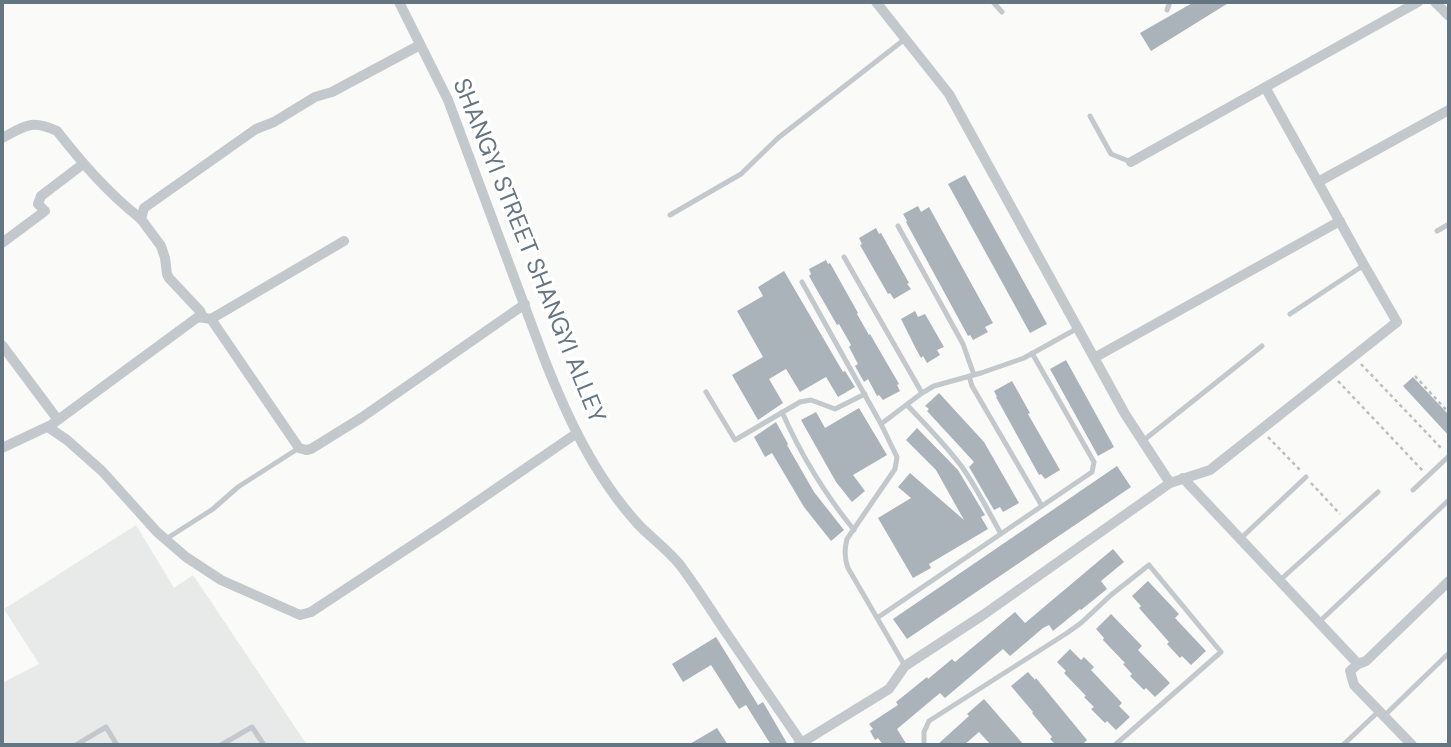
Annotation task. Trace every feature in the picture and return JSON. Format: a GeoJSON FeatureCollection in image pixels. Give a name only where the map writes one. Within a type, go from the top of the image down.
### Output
{"type":"FeatureCollection","features":[{"type":"Feature","properties":{"kind":"street","name":"SHANGYI STREET SHANGYI ALLEY"},"geometry":{"type":"LineString","coordinates":[[399,2],[448,100],[556,388],[577,433],[608,485],[639,526],[679,565],[801,745]]}},
{"type":"Feature","properties":{"kind":"street"},"geometry":{"type":"LineString","coordinates":[[876,2],[949,94],[1125,414],[1170,482]]}},
{"type":"Feature","properties":{"kind":"street"},"geometry":{"type":"LineString","coordinates":[[1131,162],[1418,2]]}},
{"type":"Feature","properties":{"kind":"street"},"geometry":{"type":"LineString","coordinates":[[1434,2],[1449,16]]}},
{"type":"Feature","properties":{"kind":"street"},"geometry":{"type":"LineString","coordinates":[[141,219],[144,208],[256,129],[274,122],[315,97],[332,92],[420,44]]}},
{"type":"Feature","properties":{"kind":"street"},"geometry":{"type":"LineString","coordinates":[[801,745],[889,688],[905,666],[984,615],[1170,482],[1210,470],[1398,322],[1265,87]]}},
{"type":"Feature","properties":{"kind":"street"},"geometry":{"type":"LineString","coordinates":[[1318,182],[1449,110]]}},
{"type":"Feature","properties":{"kind":"street"},"geometry":{"type":"LineString","coordinates":[[2,138],[30,124],[57,131],[116,199],[141,219],[161,246],[169,278],[207,318],[299,448],[311,449],[361,418],[525,304]]}},
{"type":"Feature","properties":{"kind":"street"},"geometry":{"type":"LineString","coordinates":[[2,243],[44,211],[38,204],[41,196],[83,164]]}},
{"type":"Feature","properties":{"kind":"street"},"geometry":{"type":"LineString","coordinates":[[1094,358],[1339,221]]}},
{"type":"Feature","properties":{"kind":"street"},"geometry":{"type":"LineString","coordinates":[[2,448],[48,427],[198,317],[207,318],[344,241]]}},
{"type":"Feature","properties":{"kind":"street"},"geometry":{"type":"LineString","coordinates":[[2,345],[58,420]]}},
{"type":"Feature","properties":{"kind":"street"},"geometry":{"type":"LineString","coordinates":[[48,427],[102,471],[165,539],[186,557],[221,580],[292,613],[304,615],[446,523],[577,433]]}},
{"type":"Feature","properties":{"kind":"street"},"geometry":{"type":"LineString","coordinates":[[1183,478],[1357,664]]}},
{"type":"Feature","properties":{"kind":"street"},"geometry":{"type":"LineString","coordinates":[[1412,745],[1354,685],[1350,671],[1366,660],[1449,581]]}},
{"type":"Feature","properties":{"kind":"lane"},"geometry":{"type":"LineString","coordinates":[[993,2],[1002,12]]}},
{"type":"Feature","properties":{"kind":"lane"},"geometry":{"type":"LineString","coordinates":[[1167,9],[1170,2]]}},
{"type":"Feature","properties":{"kind":"lane"},"geometry":{"type":"LineString","coordinates":[[670,215],[741,174],[778,138],[905,39]]}},
{"type":"Feature","properties":{"kind":"lane"},"geometry":{"type":"LineString","coordinates":[[1090,116],[1111,154],[1131,162]]}},
{"type":"Feature","properties":{"kind":"lane"},"geometry":{"type":"LineString","coordinates":[[1437,230],[1449,224]]}},
{"type":"Feature","properties":{"kind":"lane"},"geometry":{"type":"LineString","coordinates":[[898,226],[963,344],[972,375],[972,386],[1042,506]]}},
{"type":"Feature","properties":{"kind":"lane"},"geometry":{"type":"LineString","coordinates":[[844,257],[922,393]]}},
{"type":"Feature","properties":{"kind":"lane"},"geometry":{"type":"LineString","coordinates":[[1290,314],[1364,265]]}},
{"type":"Feature","properties":{"kind":"lane"},"geometry":{"type":"LineString","coordinates":[[802,282],[897,457],[895,470],[845,545],[845,558],[848,568],[905,666]]}},
{"type":"Feature","properties":{"kind":"lane"},"geometry":{"type":"LineString","coordinates":[[881,424],[934,386],[1024,358],[1078,328]]}},
{"type":"Feature","properties":{"kind":"lane"},"geometry":{"type":"LineString","coordinates":[[1143,441],[1262,346]]}},
{"type":"Feature","properties":{"kind":"lane"},"geometry":{"type":"LineString","coordinates":[[877,618],[1092,472],[1094,462],[1032,353]]}},
{"type":"Feature","properties":{"kind":"lane"},"geometry":{"type":"LineString","coordinates":[[706,392],[735,440],[800,402],[811,400],[835,409],[865,394]]}},
{"type":"Feature","properties":{"kind":"lane"},"geometry":{"type":"LineString","coordinates":[[907,405],[961,466],[1001,534]]}},
{"type":"Feature","properties":{"kind":"lane"},"geometry":{"type":"LineString","coordinates":[[782,412],[813,473],[854,530]]}},
{"type":"Feature","properties":{"kind":"lane"},"geometry":{"type":"LineString","coordinates":[[165,539],[213,509],[238,487],[299,448]]}},
{"type":"Feature","properties":{"kind":"lane"},"geometry":{"type":"LineString","coordinates":[[1413,490],[1449,456]]}},
{"type":"Feature","properties":{"kind":"lane"},"geometry":{"type":"LineString","coordinates":[[1240,539],[1306,477]]}},
{"type":"Feature","properties":{"kind":"lane"},"geometry":{"type":"LineString","coordinates":[[1279,581],[1378,492]]}},
{"type":"Feature","properties":{"kind":"lane"},"geometry":{"type":"LineString","coordinates":[[1318,622],[1449,500]]}},
{"type":"Feature","properties":{"kind":"lane"},"geometry":{"type":"LineString","coordinates":[[924,745],[924,732],[929,721],[1067,633],[1149,565],[1221,652],[1115,745]]}},
{"type":"Feature","properties":{"kind":"lane"},"geometry":{"type":"LineString","coordinates":[[1343,745],[1449,653]]}},
{"type":"Feature","properties":{"kind":"lane"},"geometry":{"type":"LineString","coordinates":[[76,745],[106,727],[117,745]]}},
{"type":"Feature","properties":{"kind":"lane"},"geometry":{"type":"LineString","coordinates":[[221,745],[252,727],[264,745]]}},
{"type":"Feature","properties":{"kind":"path"},"geometry":{"type":"LineString","coordinates":[[1354,356],[1449,456]]}},
{"type":"Feature","properties":{"kind":"path"},"geometry":{"type":"LineString","coordinates":[[1331,374],[1427,476]]}},
{"type":"Feature","properties":{"kind":"path"},"geometry":{"type":"LineString","coordinates":[[1415,376],[1449,413]]}},
{"type":"Feature","properties":{"kind":"shaded area"},"geometry":{"type":"Polygon","coordinates":[[[136,525],[174,588],[193,575],[307,745],[2,745],[2,683],[39,664],[4,609],[136,525]]]}},
{"type":"Feature","properties":{"kind":"building"},"geometry":{"type":"Polygon","coordinates":[[[1194,2],[1230,2],[1151,51],[1140,33],[1194,2]]]}},
{"type":"Feature","properties":{"kind":"building"},"geometry":{"type":"Polygon","coordinates":[[[965,175],[1047,324],[1030,333],[948,184],[965,175]]]}},
{"type":"Feature","properties":{"kind":"building"},"geometry":{"type":"Polygon","coordinates":[[[918,206],[921,212],[929,207],[993,323],[985,327],[988,332],[973,340],[968,336],[906,222],[903,214],[918,206]]]}},
{"type":"Feature","properties":{"kind":"building"},"geometry":{"type":"Polygon","coordinates":[[[876,228],[911,289],[894,299],[888,294],[860,245],[862,244],[859,238],[876,228]]]}},
{"type":"Feature","properties":{"kind":"building"},"geometry":{"type":"Polygon","coordinates":[[[826,260],[899,384],[897,385],[900,391],[883,400],[877,396],[868,379],[864,382],[855,366],[858,364],[849,347],[851,345],[809,276],[809,269],[826,260]]]}},
{"type":"Feature","properties":{"kind":"building"},"geometry":{"type":"Polygon","coordinates":[[[784,271],[843,372],[845,371],[855,387],[838,397],[826,377],[800,392],[786,369],[769,379],[783,403],[758,420],[732,375],[763,357],[737,311],[763,296],[758,287],[784,271]]]}},
{"type":"Feature","properties":{"kind":"building"},"geometry":{"type":"Polygon","coordinates":[[[915,311],[918,317],[925,314],[944,347],[937,350],[940,355],[927,363],[923,356],[921,358],[901,319],[915,311]]]}},
{"type":"Feature","properties":{"kind":"building"},"geometry":{"type":"Polygon","coordinates":[[[1066,360],[1114,447],[1098,456],[1050,369],[1066,360]]]}},
{"type":"Feature","properties":{"kind":"building"},"geometry":{"type":"Polygon","coordinates":[[[1413,377],[1449,415],[1449,436],[1403,386],[1413,377]]]}},
{"type":"Feature","properties":{"kind":"building"},"geometry":{"type":"Polygon","coordinates":[[[1012,381],[1060,470],[1045,479],[1039,475],[996,397],[994,391],[1012,381]]]}},
{"type":"Feature","properties":{"kind":"building"},"geometry":{"type":"Polygon","coordinates":[[[939,393],[984,442],[1019,503],[1003,512],[1000,507],[994,510],[969,467],[974,462],[927,411],[929,409],[925,406],[939,393]]]}},
{"type":"Feature","properties":{"kind":"building"},"geometry":{"type":"Polygon","coordinates":[[[859,408],[887,455],[853,475],[865,491],[852,502],[836,482],[801,420],[816,412],[825,428],[859,408]]]}},
{"type":"Feature","properties":{"kind":"building"},"geometry":{"type":"Polygon","coordinates":[[[776,422],[814,492],[844,530],[831,541],[804,507],[772,453],[765,457],[754,437],[776,422]]]}},
{"type":"Feature","properties":{"kind":"building"},"geometry":{"type":"Polygon","coordinates":[[[917,428],[958,470],[985,515],[981,517],[988,529],[929,564],[931,568],[913,578],[878,518],[911,498],[898,487],[910,473],[964,520],[936,470],[906,440],[917,428]]]}},
{"type":"Feature","properties":{"kind":"building"},"geometry":{"type":"Polygon","coordinates":[[[1117,466],[1131,487],[907,639],[893,619],[1117,466]]]}},
{"type":"Feature","properties":{"kind":"building"},"geometry":{"type":"Polygon","coordinates":[[[1113,549],[1124,562],[1101,581],[1107,589],[1081,610],[1053,631],[1049,625],[1043,628],[1010,656],[1003,649],[945,698],[940,693],[897,729],[907,745],[883,745],[878,738],[875,740],[869,724],[898,705],[896,702],[927,677],[928,679],[952,659],[955,662],[1015,612],[1025,623],[1113,549]]]}},
{"type":"Feature","properties":{"kind":"building"},"geometry":{"type":"Polygon","coordinates":[[[1148,581],[1179,614],[1175,618],[1206,651],[1191,665],[1167,644],[1169,642],[1132,596],[1148,581]]]}},
{"type":"Feature","properties":{"kind":"building"},"geometry":{"type":"Polygon","coordinates":[[[1111,614],[1142,646],[1138,650],[1170,683],[1155,697],[1130,676],[1132,674],[1123,664],[1125,663],[1096,629],[1111,614]]]}},
{"type":"Feature","properties":{"kind":"building"},"geometry":{"type":"Polygon","coordinates":[[[716,637],[758,705],[763,702],[788,745],[771,745],[746,705],[739,709],[711,665],[683,682],[672,664],[716,637]]]}},
{"type":"Feature","properties":{"kind":"building"},"geometry":{"type":"Polygon","coordinates":[[[1070,649],[1081,660],[1084,657],[1094,667],[1091,670],[1122,703],[1119,706],[1130,717],[1116,730],[1091,709],[1094,707],[1057,662],[1070,649]]]}},
{"type":"Feature","properties":{"kind":"building"},"geometry":{"type":"Polygon","coordinates":[[[1028,672],[1035,680],[1036,678],[1087,740],[1082,745],[1056,745],[1050,739],[1052,737],[1011,686],[1028,672]]]}},
{"type":"Feature","properties":{"kind":"building"},"geometry":{"type":"Polygon","coordinates":[[[984,699],[1024,745],[991,745],[979,732],[964,745],[937,745],[969,716],[967,714],[984,699]]]}},
{"type":"Feature","properties":{"kind":"building"},"geometry":{"type":"Polygon","coordinates":[[[717,728],[728,745],[688,745],[717,728]]]}}]}
